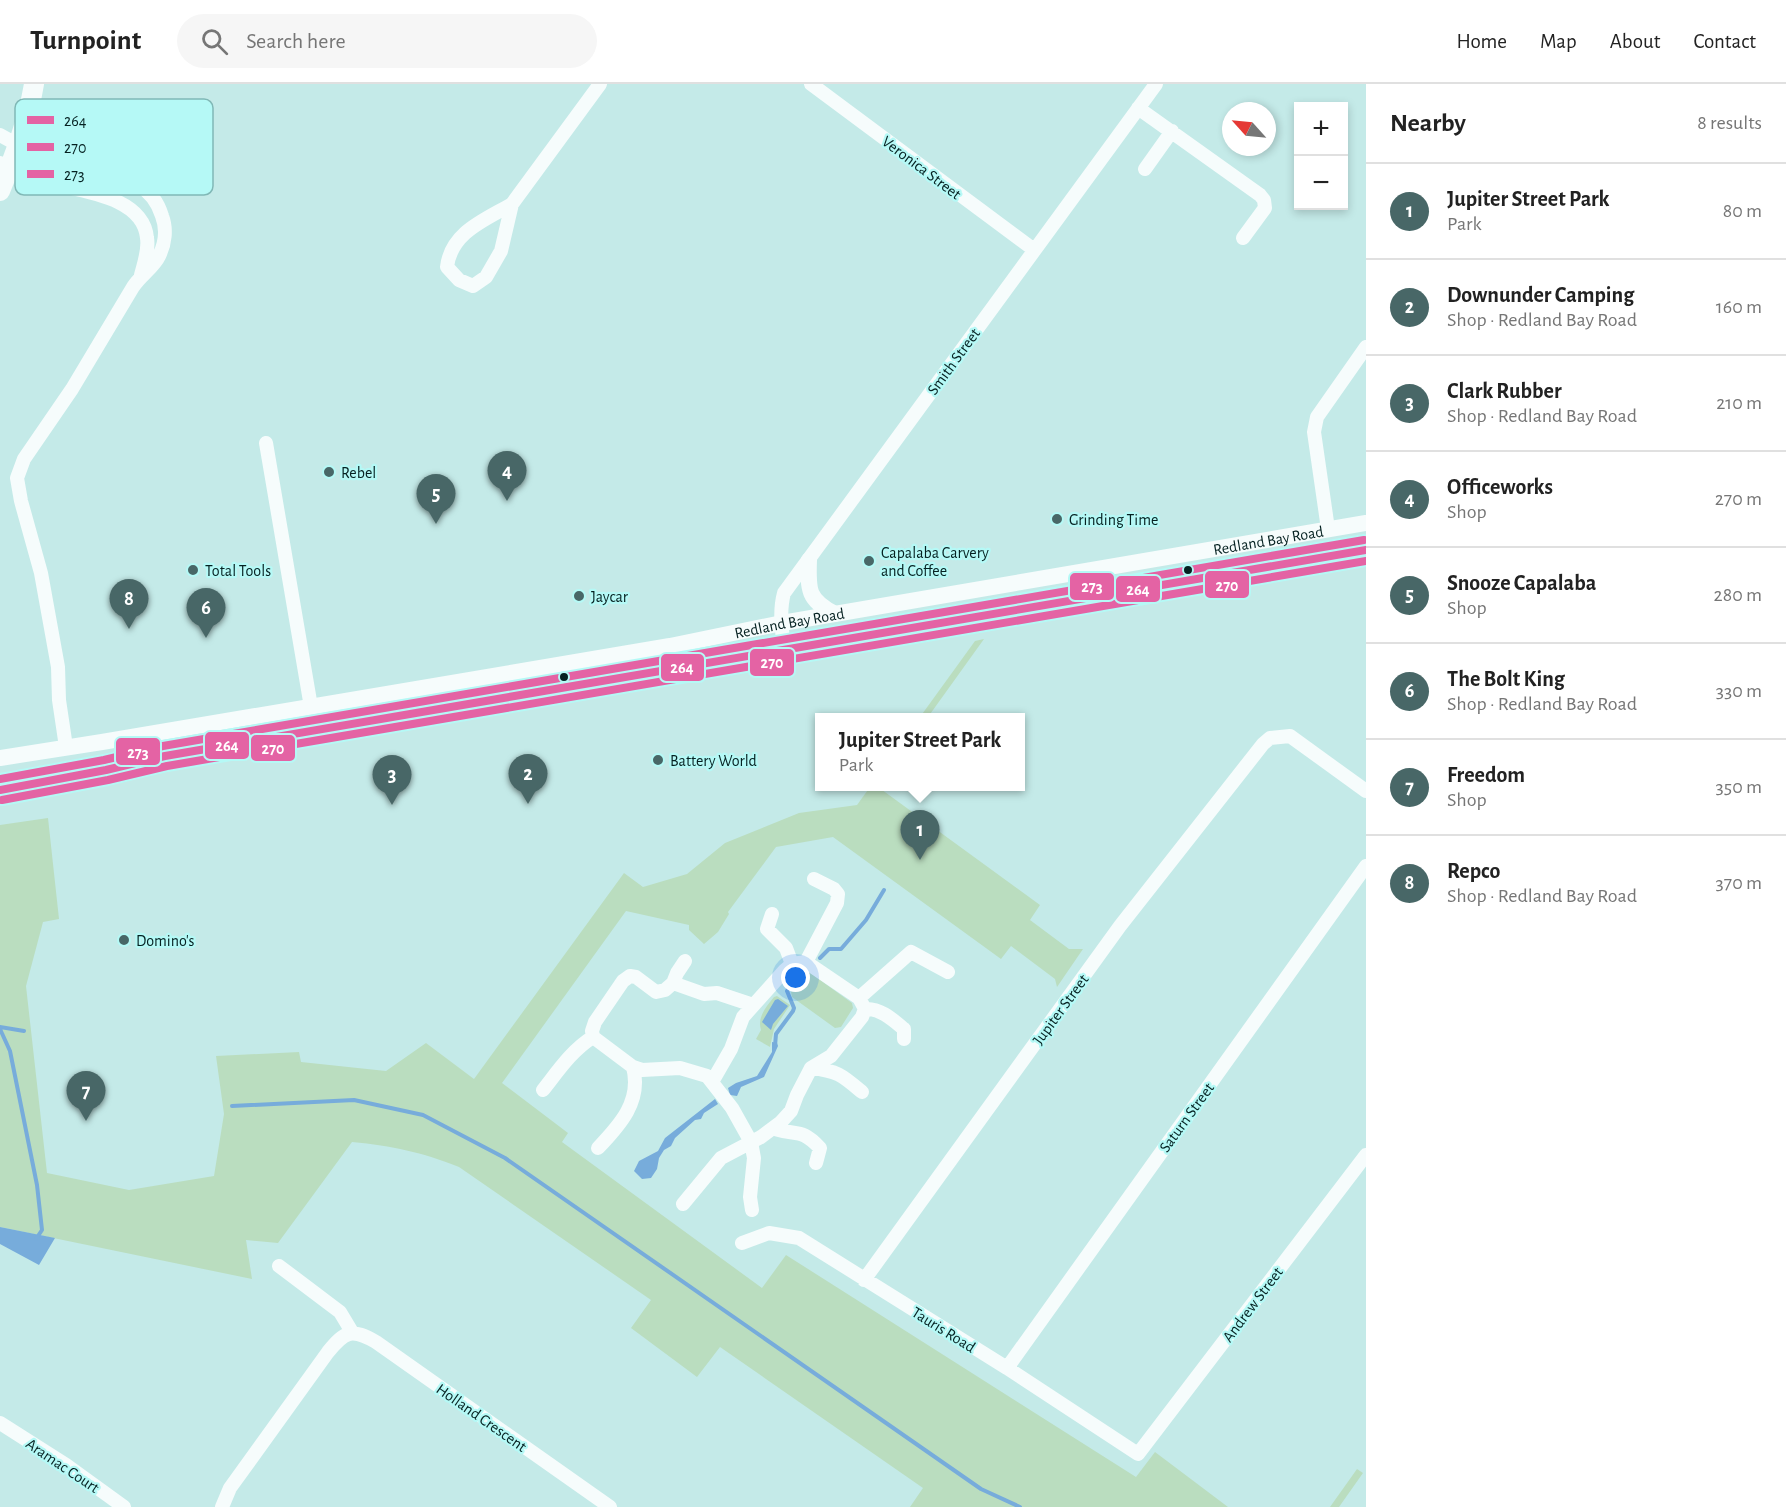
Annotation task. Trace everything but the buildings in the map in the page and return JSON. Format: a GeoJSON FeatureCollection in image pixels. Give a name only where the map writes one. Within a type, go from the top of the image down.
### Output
{"type":"FeatureCollection","features":[{"type":"Feature","properties":{"kind":"highway"},"geometry":{"type":"LineString","coordinates":[[31,99],[34,84]]}},
{"type":"Feature","properties":{"kind":"highway"},"geometry":{"type":"LineString","coordinates":[[0,191],[5,165],[15,150]]}},
{"type":"Feature","properties":{"kind":"main road","name":"Redland Bay Road"},"geometry":{"type":"LineString","coordinates":[[0,758],[670,646],[782,623],[1366,523]]}},
{"type":"Feature","properties":{"kind":"main road","name":"Redland Bay Road"},"geometry":{"type":"LineString","coordinates":[[0,790],[106,770],[165,756],[1366,550]]}},
{"type":"Feature","properties":{"kind":"main road"},"geometry":{"type":"LineString","coordinates":[[809,560],[808,587],[811,594],[822,608],[835,614]]}},
{"type":"Feature","properties":{"kind":"main road"},"geometry":{"type":"LineString","coordinates":[[310,707],[314,730]]}},
{"type":"Feature","properties":{"kind":"street"},"geometry":{"type":"LineString","coordinates":[[512,204],[501,251],[486,277],[473,286],[459,280],[447,267],[448,254],[462,234],[512,204],[600,84]]}},
{"type":"Feature","properties":{"kind":"street","name":"Veronica Street"},"geometry":{"type":"LineString","coordinates":[[811,84],[1033,249]]}},
{"type":"Feature","properties":{"kind":"street","name":"Smith Street"},"geometry":{"type":"LineString","coordinates":[[784,649],[782,600],[784,593],[1033,249],[1156,84]]}},
{"type":"Feature","properties":{"kind":"street"},"geometry":{"type":"LineString","coordinates":[[1138,108],[1172,130],[1264,200],[1265,208],[1262,215],[1243,238]]}},
{"type":"Feature","properties":{"kind":"street"},"geometry":{"type":"LineString","coordinates":[[1145,169],[1172,130]]}},
{"type":"Feature","properties":{"kind":"street"},"geometry":{"type":"LineString","coordinates":[[0,135],[15,144]]}},
{"type":"Feature","properties":{"kind":"street"},"geometry":{"type":"LineString","coordinates":[[98,195],[111,198],[130,209],[143,224],[148,239],[141,275]]}},
{"type":"Feature","properties":{"kind":"street"},"geometry":{"type":"LineString","coordinates":[[66,747],[57,667],[42,573],[21,501],[17,478],[24,459],[72,388],[141,275],[156,262],[165,237],[164,219],[150,195]]}},
{"type":"Feature","properties":{"kind":"street"},"geometry":{"type":"LineString","coordinates":[[1328,529],[1314,432],[1317,417],[1366,347]]}},
{"type":"Feature","properties":{"kind":"street"},"geometry":{"type":"LineString","coordinates":[[266,443],[310,707]]}},
{"type":"Feature","properties":{"kind":"street","name":"Jupiter Street"},"geometry":{"type":"LineString","coordinates":[[864,1280],[1120,926],[1263,744],[1270,738],[1290,736],[1366,791]]}},
{"type":"Feature","properties":{"kind":"street","name":"Saturn Street"},"geometry":{"type":"LineString","coordinates":[[1007,1368],[1366,866]]}},
{"type":"Feature","properties":{"kind":"street"},"geometry":{"type":"LineString","coordinates":[[712,1082],[731,1049],[743,1017],[799,963],[837,903],[838,894],[814,879]]}},
{"type":"Feature","properties":{"kind":"street"},"geometry":{"type":"LineString","coordinates":[[772,914],[767,929],[799,963],[862,1004],[874,1008],[895,1021],[904,1029],[904,1039]]}},
{"type":"Feature","properties":{"kind":"street"},"geometry":{"type":"LineString","coordinates":[[683,1204],[722,1158],[775,1129],[791,1111],[811,1068],[831,1056],[862,1017],[862,1004],[911,952],[948,972]]}},
{"type":"Feature","properties":{"kind":"street"},"geometry":{"type":"LineString","coordinates":[[685,961],[673,983],[665,990],[656,992],[636,977],[630,976],[623,981],[595,1022],[593,1037],[633,1067],[642,1070],[680,1068],[707,1076],[732,1108],[750,1142],[754,1158],[750,1197],[752,1210]]}},
{"type":"Feature","properties":{"kind":"street"},"geometry":{"type":"LineString","coordinates":[[673,983],[704,994],[717,993],[753,1005]]}},
{"type":"Feature","properties":{"kind":"street"},"geometry":{"type":"LineString","coordinates":[[543,1090],[572,1054],[593,1037]]}},
{"type":"Feature","properties":{"kind":"street"},"geometry":{"type":"LineString","coordinates":[[836,1049],[843,1076]]}},
{"type":"Feature","properties":{"kind":"street"},"geometry":{"type":"LineString","coordinates":[[598,1148],[617,1126],[631,1104],[636,1091],[633,1067]]}},
{"type":"Feature","properties":{"kind":"street"},"geometry":{"type":"LineString","coordinates":[[811,1068],[832,1070],[862,1092]]}},
{"type":"Feature","properties":{"kind":"street"},"geometry":{"type":"LineString","coordinates":[[791,1111],[798,1131]]}},
{"type":"Feature","properties":{"kind":"street"},"geometry":{"type":"LineString","coordinates":[[775,1129],[798,1131],[813,1140],[820,1148],[816,1163]]}},
{"type":"Feature","properties":{"kind":"street","name":"Andrew Street"},"geometry":{"type":"LineString","coordinates":[[1138,1454],[1366,1155]]}},
{"type":"Feature","properties":{"kind":"street","name":"Tauris Road"},"geometry":{"type":"LineString","coordinates":[[742,1243],[769,1233],[799,1238],[1007,1368],[1138,1454]]}},
{"type":"Feature","properties":{"kind":"street"},"geometry":{"type":"LineString","coordinates":[[222,1507],[230,1488],[328,1352],[341,1336],[352,1332],[340,1312],[279,1266]]}},
{"type":"Feature","properties":{"kind":"street","name":"Holland Crescent"},"geometry":{"type":"LineString","coordinates":[[352,1332],[365,1335],[376,1342],[610,1507]]}},
{"type":"Feature","properties":{"kind":"street","name":"Aramac Court"},"geometry":{"type":"LineString","coordinates":[[0,1423],[66,1465],[124,1507]]}},
{"type":"Feature","properties":{"kind":"green space"},"geometry":{"type":"Polygon","coordinates":[[[984,639],[931,713],[923,713],[975,641],[984,639]]]}},
{"type":"Feature","properties":{"kind":"green space"},"geometry":{"type":"Polygon","coordinates":[[[867,791],[883,791],[1040,905],[1030,920],[1069,949],[1083,949],[1057,987],[1055,979],[1011,946],[1001,959],[833,837],[776,847],[728,912],[718,932],[704,944],[689,930],[689,925],[626,911],[502,1083],[568,1133],[562,1142],[762,1288],[786,1255],[1136,1477],[1155,1452],[1228,1507],[910,1507],[923,1488],[720,1347],[697,1377],[631,1328],[651,1300],[459,1167],[407,1150],[352,1142],[278,1243],[246,1240],[252,1279],[0,1227],[0,825],[48,818],[59,919],[43,922],[26,986],[47,1173],[129,1190],[214,1176],[224,1114],[216,1056],[299,1052],[301,1062],[386,1071],[426,1043],[474,1079],[624,873],[643,887],[687,874],[725,843],[799,813],[857,805],[867,791]]]}},
{"type":"Feature","properties":{"kind":"green space"},"geometry":{"type":"Polygon","coordinates":[[[809,972],[852,1003],[853,1008],[841,1027],[835,1028],[792,997],[791,992],[804,973],[809,972]]]}},
{"type":"Feature","properties":{"kind":"green space"},"geometry":{"type":"Polygon","coordinates":[[[777,996],[790,1005],[774,1029],[770,1047],[756,1039],[761,1030],[760,1021],[763,1012],[777,996]]]}},
{"type":"Feature","properties":{"kind":"green space"},"geometry":{"type":"Polygon","coordinates":[[[1357,1469],[1363,1473],[1339,1507],[1330,1507],[1357,1469]]]}},
{"type":"Feature","properties":{"kind":"water"},"geometry":{"type":"Polygon","coordinates":[[[778,999],[788,1006],[773,1024],[771,1030],[762,1022],[775,1000],[778,999]]]}},
{"type":"Feature","properties":{"kind":"water"},"geometry":{"type":"Polygon","coordinates":[[[772,1042],[777,1043],[778,1046],[764,1077],[741,1087],[737,1096],[730,1095],[728,1088],[757,1076],[772,1052],[772,1042]]]}},
{"type":"Feature","properties":{"kind":"water"},"geometry":{"type":"Polygon","coordinates":[[[715,1099],[718,1104],[704,1113],[701,1119],[695,1120],[675,1138],[671,1146],[664,1150],[651,1178],[642,1179],[634,1171],[639,1161],[658,1151],[665,1138],[715,1099]]]}},
{"type":"Feature","properties":{"kind":"water"},"geometry":{"type":"Polygon","coordinates":[[[0,1227],[55,1238],[39,1265],[0,1244],[0,1227]]]}},
{"type":"Feature","properties":{"kind":"waterway"},"geometry":{"type":"LineString","coordinates":[[820,958],[829,949],[841,949],[866,920],[884,890]]}},
{"type":"Feature","properties":{"kind":"waterway"},"geometry":{"type":"LineString","coordinates":[[775,1046],[776,1034],[794,1008],[787,991],[799,972],[808,969]]}},
{"type":"Feature","properties":{"kind":"waterway"},"geometry":{"type":"LineString","coordinates":[[0,1027],[24,1031]]}},
{"type":"Feature","properties":{"kind":"waterway"},"geometry":{"type":"LineString","coordinates":[[0,1029],[10,1051],[37,1185],[42,1230],[36,1239]]}},
{"type":"Feature","properties":{"kind":"waterway"},"geometry":{"type":"LineString","coordinates":[[232,1106],[354,1100],[423,1115],[505,1158],[981,1489],[1020,1507]]}},
{"type":"Feature","properties":{"kind":"transit line","name":"273"},"geometry":{"type":"LineString","coordinates":[[0,779],[104,760],[163,746],[1364,540]]}},
{"type":"Feature","properties":{"kind":"transit line","name":"264"},"geometry":{"type":"LineString","coordinates":[[0,790],[106,770],[165,756],[1366,550]]}},
{"type":"Feature","properties":{"kind":"transit line","name":"270"},"geometry":{"type":"LineString","coordinates":[[2,800],[108,780],[167,766],[1366,561]]}},
{"type":"Feature","properties":{"kind":"place","name":"Rebel"},"geometry":{"type":"Point","coordinates":[329,472]}},
{"type":"Feature","properties":{"kind":"place","name":"Officeworks"},"geometry":{"type":"Point","coordinates":[507,501]}},
{"type":"Feature","properties":{"kind":"place","name":"Grinding Time"},"geometry":{"type":"Point","coordinates":[1057,519]}},
{"type":"Feature","properties":{"kind":"place","name":"Snooze Capalaba"},"geometry":{"type":"Point","coordinates":[436,524]}},
{"type":"Feature","properties":{"kind":"place","name":"Capalaba Carvery and Coffee"},"geometry":{"type":"Point","coordinates":[869,561]}},
{"type":"Feature","properties":{"kind":"place","name":"Total Tools"},"geometry":{"type":"Point","coordinates":[193,570]}},
{"type":"Feature","properties":{"kind":"place","name":"Jaycar"},"geometry":{"type":"Point","coordinates":[579,596]}},
{"type":"Feature","properties":{"kind":"place","name":"Repco"},"geometry":{"type":"Point","coordinates":[129,629]}},
{"type":"Feature","properties":{"kind":"place","name":"The Bolt King"},"geometry":{"type":"Point","coordinates":[206,638]}},
{"type":"Feature","properties":{"kind":"place","name":"Battery World"},"geometry":{"type":"Point","coordinates":[658,760]}},
{"type":"Feature","properties":{"kind":"place","name":"Downunder Camping"},"geometry":{"type":"Point","coordinates":[528,804]}},
{"type":"Feature","properties":{"kind":"place","name":"Clark Rubber"},"geometry":{"type":"Point","coordinates":[392,805]}},
{"type":"Feature","properties":{"kind":"place","name":"Jupiter Street Park"},"geometry":{"type":"Point","coordinates":[920,860]}},
{"type":"Feature","properties":{"kind":"place","name":"Domino's"},"geometry":{"type":"Point","coordinates":[124,940]}},
{"type":"Feature","properties":{"kind":"place","name":"Freedom"},"geometry":{"type":"Point","coordinates":[86,1121]}}]}
